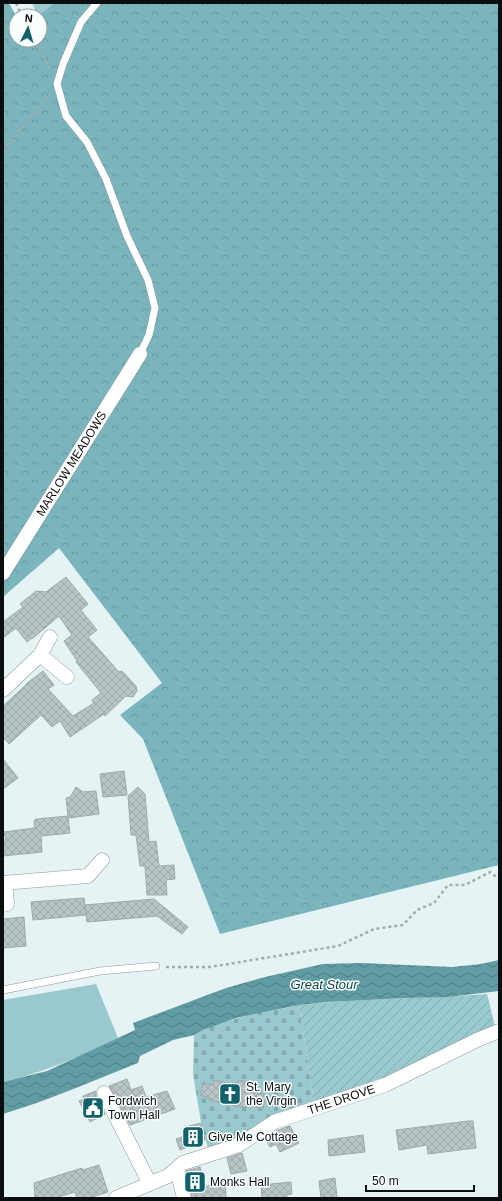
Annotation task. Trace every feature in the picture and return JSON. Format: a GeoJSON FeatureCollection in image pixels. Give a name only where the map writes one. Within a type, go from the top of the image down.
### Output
{"type":"FeatureCollection","features":[{"type":"Feature","properties":{"kind":"street","name":"MARLOW MEADOWS"},"geometry":{"type":"LineString","coordinates":[[3,573],[140,354]]}},
{"type":"Feature","properties":{"kind":"street"},"geometry":{"type":"LineString","coordinates":[[3,690],[40,654],[50,637]]}},
{"type":"Feature","properties":{"kind":"street"},"geometry":{"type":"LineString","coordinates":[[40,654],[67,677]]}},
{"type":"Feature","properties":{"kind":"street"},"geometry":{"type":"LineString","coordinates":[[7,904],[4,883],[88,876],[102,860]]}},
{"type":"Feature","properties":{"kind":"street","name":"THE DROVE"},"geometry":{"type":"LineString","coordinates":[[116,1198],[168,1176],[180,1166],[239,1145],[274,1122],[385,1085],[499,1030]]}},
{"type":"Feature","properties":{"kind":"street"},"geometry":{"type":"LineString","coordinates":[[104,1094],[150,1184]]}},
{"type":"Feature","properties":{"kind":"street"},"geometry":{"type":"LineString","coordinates":[[180,1166],[184,1198]]}},
{"type":"Feature","properties":{"kind":"lane"},"geometry":{"type":"LineString","coordinates":[[97,3],[81,22],[63,64],[57,84],[66,116],[87,142],[106,179],[127,236],[148,280],[155,308],[149,335],[140,354]]}},
{"type":"Feature","properties":{"kind":"lane"},"geometry":{"type":"LineString","coordinates":[[3,990],[100,971],[156,966]]}},
{"type":"Feature","properties":{"kind":"path"},"geometry":{"type":"LineString","coordinates":[[3,151],[57,84],[39,48]]}},
{"type":"Feature","properties":{"kind":"path"},"geometry":{"type":"LineString","coordinates":[[156,966],[177,968],[210,967],[338,946],[374,929],[403,925],[417,910],[434,903],[448,884],[465,885],[490,872],[499,879]]}},
{"type":"Feature","properties":{"kind":"green space"},"geometry":{"type":"Polygon","coordinates":[[[3,3],[9,3],[12,8],[8,8],[8,48],[48,48],[48,8],[54,3],[499,3],[499,865],[220,934],[143,739],[120,715],[162,683],[59,548],[3,597],[3,3]]]}},
{"type":"Feature","properties":{"kind":"green space"},"geometry":{"type":"Polygon","coordinates":[[[32,3],[54,3],[48,8],[34,8],[32,3]]]}},
{"type":"Feature","properties":{"kind":"green space"},"geometry":{"type":"Polygon","coordinates":[[[96,984],[118,1038],[62,1063],[33,1074],[3,1082],[3,1000],[96,984]]]}},
{"type":"Feature","properties":{"kind":"green space"},"geometry":{"type":"Polygon","coordinates":[[[487,994],[495,1026],[388,1076],[314,1102],[299,1005],[346,1001],[487,994]]]}},
{"type":"Feature","properties":{"kind":"green space"},"geometry":{"type":"Polygon","coordinates":[[[299,1005],[314,1102],[237,1141],[208,1148],[201,1123],[193,1074],[194,1035],[232,1020],[299,1005]]]}},
{"type":"Feature","properties":{"kind":"water","name":"Great Stour"},"geometry":{"type":"Polygon","coordinates":[[[499,960],[499,991],[447,997],[327,1002],[299,1005],[236,1018],[203,1030],[194,1035],[173,1040],[140,1056],[138,1063],[20,1109],[3,1114],[3,1082],[47,1071],[135,1030],[133,1023],[226,988],[265,977],[323,964],[362,963],[452,967],[481,964],[499,960]]]}},
{"type":"Feature","properties":{"kind":"building"},"geometry":{"type":"Polygon","coordinates":[[[66,577],[88,604],[81,610],[97,630],[88,637],[119,672],[122,671],[136,686],[137,691],[133,697],[126,696],[105,716],[104,714],[70,737],[60,721],[52,727],[41,715],[9,744],[3,737],[3,706],[26,684],[43,671],[54,685],[48,689],[73,716],[94,703],[92,700],[101,693],[76,662],[77,661],[64,641],[72,635],[59,616],[27,642],[16,628],[3,638],[3,622],[23,607],[20,604],[36,591],[46,592],[66,577]]]}},
{"type":"Feature","properties":{"kind":"building"},"geometry":{"type":"Polygon","coordinates":[[[3,759],[18,778],[3,789],[3,759]]]}},
{"type":"Feature","properties":{"kind":"building"},"geometry":{"type":"Polygon","coordinates":[[[124,771],[127,795],[103,797],[100,774],[124,771]]]}},
{"type":"Feature","properties":{"kind":"building"},"geometry":{"type":"Polygon","coordinates":[[[76,787],[83,792],[96,791],[99,814],[68,818],[70,833],[41,836],[42,852],[3,856],[3,840],[6,840],[4,832],[35,828],[34,821],[36,819],[68,816],[66,798],[70,797],[76,787]]]}},
{"type":"Feature","properties":{"kind":"building"},"geometry":{"type":"Polygon","coordinates":[[[138,787],[145,794],[149,842],[156,841],[159,866],[174,865],[175,879],[166,880],[167,895],[147,895],[145,866],[140,866],[136,835],[131,835],[128,796],[138,787]]]}},
{"type":"Feature","properties":{"kind":"building"},"geometry":{"type":"Polygon","coordinates":[[[84,898],[86,915],[33,920],[31,902],[84,898]]]}},
{"type":"Feature","properties":{"kind":"building"},"geometry":{"type":"Polygon","coordinates":[[[154,899],[188,927],[182,934],[157,916],[87,922],[85,905],[154,899]]]}},
{"type":"Feature","properties":{"kind":"building"},"geometry":{"type":"Polygon","coordinates":[[[24,917],[26,946],[3,948],[3,919],[24,917]]]}},
{"type":"Feature","properties":{"kind":"building"},"geometry":{"type":"Polygon","coordinates":[[[127,1079],[131,1090],[142,1086],[146,1097],[167,1091],[175,1109],[130,1125],[109,1086],[127,1079]]]}},
{"type":"Feature","properties":{"kind":"building","name":"St. Mary the Virgin"},"geometry":{"type":"Polygon","coordinates":[[[214,1080],[237,1085],[238,1080],[257,1084],[255,1093],[266,1095],[263,1109],[247,1105],[246,1108],[209,1100],[210,1098],[200,1095],[203,1083],[213,1085],[214,1080]]]}},
{"type":"Feature","properties":{"kind":"building","name":"Fordwich Town Hall"},"geometry":{"type":"Polygon","coordinates":[[[96,1091],[96,1097],[105,1114],[90,1122],[79,1101],[84,1099],[83,1096],[96,1091]]]}},
{"type":"Feature","properties":{"kind":"building"},"geometry":{"type":"Polygon","coordinates":[[[473,1121],[476,1148],[428,1154],[427,1145],[399,1150],[396,1130],[473,1121]]]}},
{"type":"Feature","properties":{"kind":"building","name":"Give Me Cottage"},"geometry":{"type":"Polygon","coordinates":[[[201,1123],[205,1140],[180,1150],[176,1139],[188,1135],[185,1127],[201,1123]]]}},
{"type":"Feature","properties":{"kind":"building"},"geometry":{"type":"Polygon","coordinates":[[[290,1126],[299,1143],[280,1152],[276,1144],[270,1147],[265,1138],[278,1130],[290,1126]]]}},
{"type":"Feature","properties":{"kind":"building"},"geometry":{"type":"Polygon","coordinates":[[[363,1135],[365,1152],[329,1156],[328,1140],[363,1135]]]}},
{"type":"Feature","properties":{"kind":"building"},"geometry":{"type":"Polygon","coordinates":[[[242,1153],[247,1171],[231,1174],[227,1158],[242,1153]]]}},
{"type":"Feature","properties":{"kind":"building"},"geometry":{"type":"Polygon","coordinates":[[[99,1165],[108,1192],[89,1198],[77,1198],[75,1192],[55,1198],[35,1198],[34,1183],[82,1168],[83,1170],[99,1165]]]}},
{"type":"Feature","properties":{"kind":"building"},"geometry":{"type":"Polygon","coordinates":[[[200,1167],[206,1187],[225,1179],[226,1198],[192,1198],[186,1171],[200,1167]]]}},
{"type":"Feature","properties":{"kind":"building"},"geometry":{"type":"Polygon","coordinates":[[[335,1178],[337,1198],[321,1198],[319,1181],[335,1178]]]}},
{"type":"Feature","properties":{"kind":"building"},"geometry":{"type":"Polygon","coordinates":[[[291,1182],[292,1194],[287,1195],[287,1198],[262,1198],[261,1185],[291,1182]]]}},
{"type":"Feature","properties":{"kind":"place","name":"St. Mary the Virgin"},"geometry":{"type":"Point","coordinates":[230,1094]}},
{"type":"Feature","properties":{"kind":"place","name":"Fordwich Town Hall"},"geometry":{"type":"Point","coordinates":[93,1108]}},
{"type":"Feature","properties":{"kind":"place","name":"Give Me Cottage"},"geometry":{"type":"Point","coordinates":[193,1137]}},
{"type":"Feature","properties":{"kind":"place","name":"Monks Hall"},"geometry":{"type":"Point","coordinates":[195,1182]}}]}
